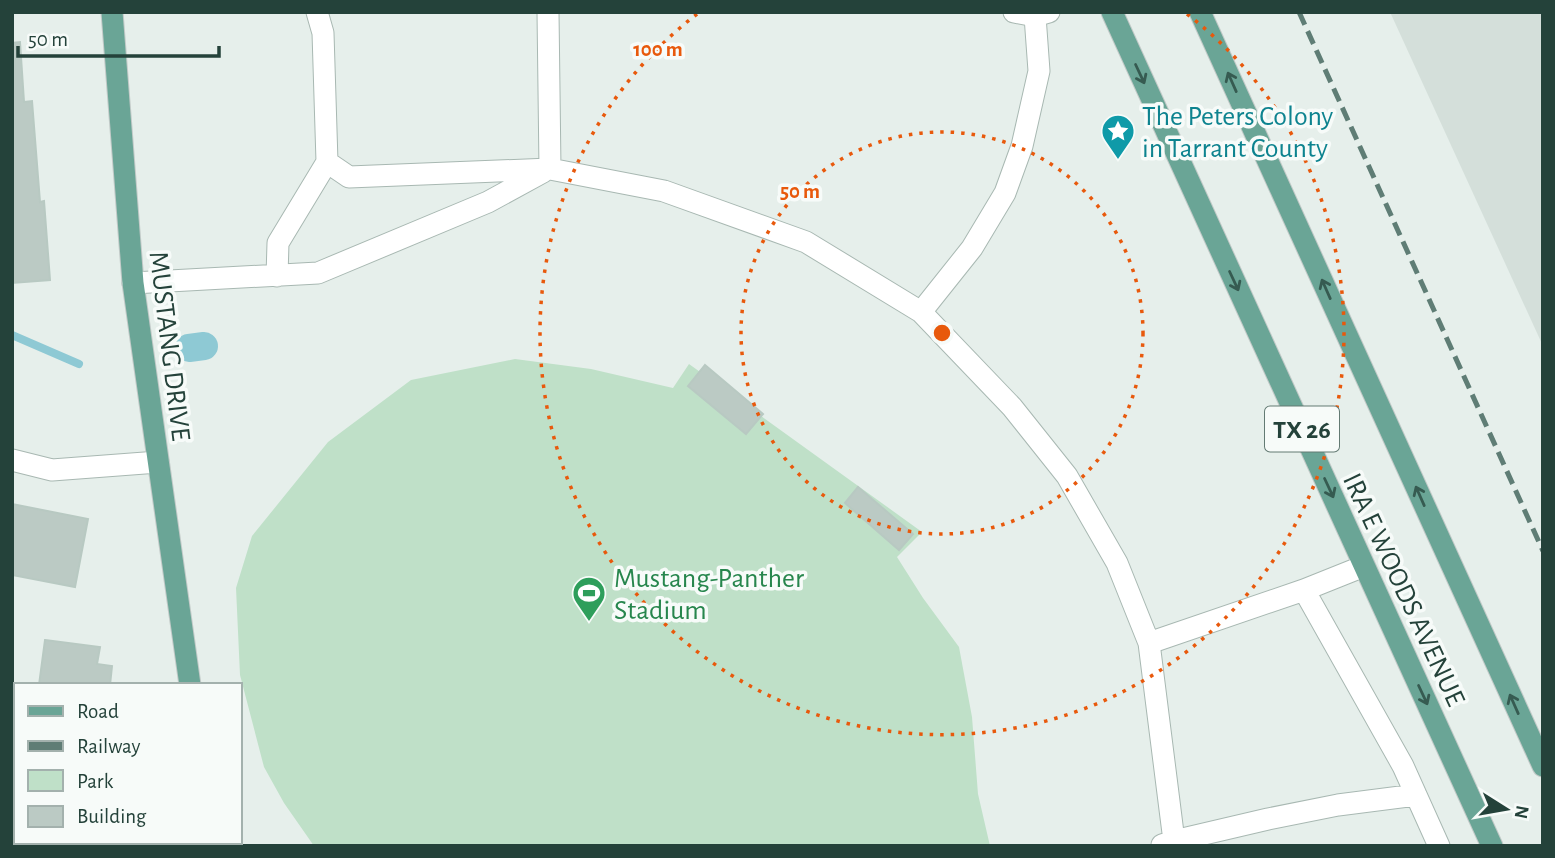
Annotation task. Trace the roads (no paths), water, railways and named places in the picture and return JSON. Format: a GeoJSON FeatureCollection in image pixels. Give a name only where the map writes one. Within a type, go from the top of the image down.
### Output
{"type":"FeatureCollection","features":[{"type":"Feature","properties":{"kind":"main road","name":"MUSTANG DRIVE"},"geometry":{"type":"LineString","coordinates":[[112,12],[133,283],[190,683]]}},
{"type":"Feature","properties":{"kind":"main road","name":"IRA E WOODS AVENUE"},"geometry":{"type":"LineString","coordinates":[[1112,12],[1492,846]]}},
{"type":"Feature","properties":{"kind":"main road","name":"IRA E WOODS AVENUE"},"geometry":{"type":"LineString","coordinates":[[1200,12],[1543,766]]}},
{"type":"Feature","properties":{"kind":"lane"},"geometry":{"type":"LineString","coordinates":[[277,276],[278,243],[327,162],[323,33],[317,12]]}},
{"type":"Feature","properties":{"kind":"lane"},"geometry":{"type":"LineString","coordinates":[[548,12],[550,169]]}},
{"type":"Feature","properties":{"kind":"lane"},"geometry":{"type":"LineString","coordinates":[[921,312],[972,248],[1005,193],[1022,146],[1039,71],[1042,14],[1014,12]]}},
{"type":"Feature","properties":{"kind":"lane"},"geometry":{"type":"LineString","coordinates":[[327,162],[349,177],[550,169],[664,191],[806,242],[921,312],[1012,407],[1067,476],[1117,563],[1149,643],[1170,844],[1268,819],[1416,794]]}},
{"type":"Feature","properties":{"kind":"lane"},"geometry":{"type":"LineString","coordinates":[[133,283],[318,273],[488,202],[550,169]]}},
{"type":"Feature","properties":{"kind":"lane"},"geometry":{"type":"LineString","coordinates":[[12,460],[52,470],[158,462]]}},
{"type":"Feature","properties":{"kind":"lane"},"geometry":{"type":"LineString","coordinates":[[1149,643],[1304,590],[1364,566]]}},
{"type":"Feature","properties":{"kind":"lane"},"geometry":{"type":"LineString","coordinates":[[1304,590],[1403,766],[1439,846]]}},
{"type":"Feature","properties":{"kind":"waterway"},"geometry":{"type":"LineString","coordinates":[[12,335],[79,364]]}},
{"type":"Feature","properties":{"kind":"waterway"},"geometry":{"type":"LineString","coordinates":[[189,348],[204,346]]}},
{"type":"Feature","properties":{"kind":"railway"},"geometry":{"type":"LineString","coordinates":[[1299,12],[1543,551]]}},
{"type":"Feature","properties":{"kind":"place","name":"The Peters Colony in Tarrant County"},"geometry":{"type":"Point","coordinates":[1118,161]}},
{"type":"Feature","properties":{"kind":"place","name":"Mustang-Panther Stadium"},"geometry":{"type":"Point","coordinates":[589,623]}}]}
